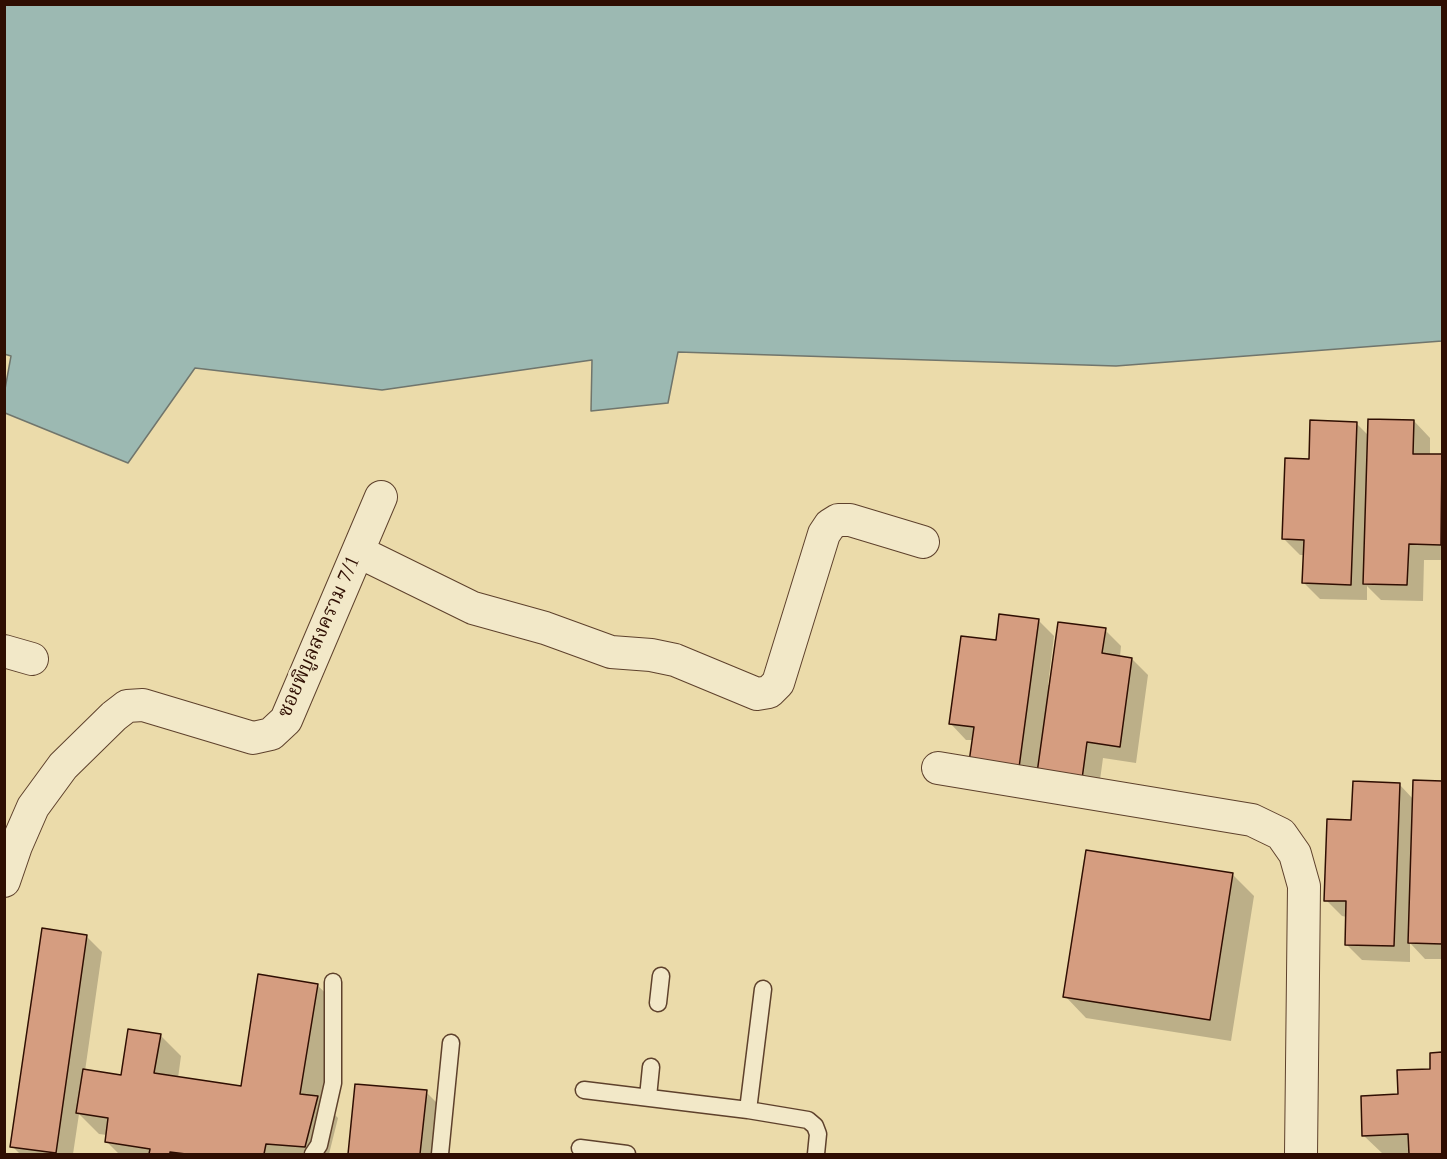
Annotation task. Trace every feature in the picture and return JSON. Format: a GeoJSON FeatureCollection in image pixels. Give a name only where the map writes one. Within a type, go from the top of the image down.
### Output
{"type":"FeatureCollection","features":[{"type":"Feature","properties":{"kind":"street","name":"ซอยพิบูลสงคราม 7/1"},"geometry":{"type":"LineString","coordinates":[[4,881],[33,807],[63,766],[127,706],[143,705],[253,738],[271,734],[286,720],[381,497]]}},
{"type":"Feature","properties":{"kind":"street"},"geometry":{"type":"LineString","coordinates":[[359,552],[473,608],[545,628],[611,652],[651,655],[675,660],[757,694],[769,692],[778,683],[824,534],[830,525],[838,520],[850,520],[923,542]]}},
{"type":"Feature","properties":{"kind":"street"},"geometry":{"type":"LineString","coordinates":[[938,768],[1252,820],[1281,834],[1295,854],[1304,886],[1301,1155]]}},
{"type":"Feature","properties":{"kind":"lane"},"geometry":{"type":"LineString","coordinates":[[658,1003],[661,976]]}},
{"type":"Feature","properties":{"kind":"lane"},"geometry":{"type":"LineString","coordinates":[[313,1155],[319,1145],[333,1083],[333,982]]}},
{"type":"Feature","properties":{"kind":"lane"},"geometry":{"type":"LineString","coordinates":[[748,1110],[763,989]]}},
{"type":"Feature","properties":{"kind":"lane"},"geometry":{"type":"LineString","coordinates":[[440,1155],[451,1043]]}},
{"type":"Feature","properties":{"kind":"lane"},"geometry":{"type":"LineString","coordinates":[[648,1097],[651,1067]]}},
{"type":"Feature","properties":{"kind":"lane"},"geometry":{"type":"LineString","coordinates":[[585,1090],[748,1110],[808,1120],[815,1126],[818,1134],[816,1155]]}},
{"type":"Feature","properties":{"kind":"lane"},"geometry":{"type":"LineString","coordinates":[[580,1149],[627,1155]]}},
{"type":"Feature","properties":{"kind":"water"},"geometry":{"type":"Polygon","coordinates":[[[5,4],[1442,5],[1442,341],[1116,366],[678,352],[668,403],[591,411],[592,360],[382,390],[195,368],[128,463],[5,413],[5,389],[11,356],[4,354],[5,4]]]}},
{"type":"Feature","properties":{"kind":"building"},"geometry":{"type":"Polygon","coordinates":[[[1368,419],[1414,420],[1413,454],[1442,454],[1441,545],[1409,544],[1407,585],[1363,584],[1368,419]]]}},
{"type":"Feature","properties":{"kind":"building"},"geometry":{"type":"Polygon","coordinates":[[[1310,420],[1357,422],[1351,585],[1302,583],[1304,540],[1282,539],[1285,458],[1309,459],[1310,420]]]}},
{"type":"Feature","properties":{"kind":"building"},"geometry":{"type":"Polygon","coordinates":[[[999,614],[1039,619],[1018,775],[968,769],[974,727],[949,724],[961,636],[996,640],[999,614]]]}},
{"type":"Feature","properties":{"kind":"building"},"geometry":{"type":"Polygon","coordinates":[[[1058,622],[1106,628],[1102,653],[1132,658],[1120,747],[1087,742],[1082,779],[1037,773],[1058,622]]]}},
{"type":"Feature","properties":{"kind":"building"},"geometry":{"type":"Polygon","coordinates":[[[1413,780],[1442,781],[1442,944],[1408,943],[1413,780]]]}},
{"type":"Feature","properties":{"kind":"building"},"geometry":{"type":"Polygon","coordinates":[[[1353,781],[1400,783],[1394,946],[1345,945],[1346,901],[1324,901],[1327,819],[1351,820],[1353,781]]]}},
{"type":"Feature","properties":{"kind":"building"},"geometry":{"type":"Polygon","coordinates":[[[1086,850],[1233,873],[1210,1020],[1063,997],[1086,850]]]}},
{"type":"Feature","properties":{"kind":"building"},"geometry":{"type":"Polygon","coordinates":[[[42,928],[87,935],[56,1153],[10,1147],[42,928]]]}},
{"type":"Feature","properties":{"kind":"building"},"geometry":{"type":"Polygon","coordinates":[[[258,974],[318,984],[300,1094],[318,1096],[305,1147],[266,1144],[264,1154],[170,1152],[170,1154],[149,1154],[150,1149],[105,1142],[108,1118],[76,1113],[83,1069],[121,1075],[128,1029],[161,1034],[154,1073],[241,1086],[258,974]]]}},
{"type":"Feature","properties":{"kind":"building"},"geometry":{"type":"Polygon","coordinates":[[[1442,1052],[1442,1154],[1409,1154],[1408,1134],[1362,1136],[1361,1096],[1398,1094],[1397,1070],[1430,1069],[1430,1053],[1442,1052]]]}},
{"type":"Feature","properties":{"kind":"building"},"geometry":{"type":"Polygon","coordinates":[[[355,1084],[427,1090],[420,1154],[348,1154],[355,1084]]]}}]}
